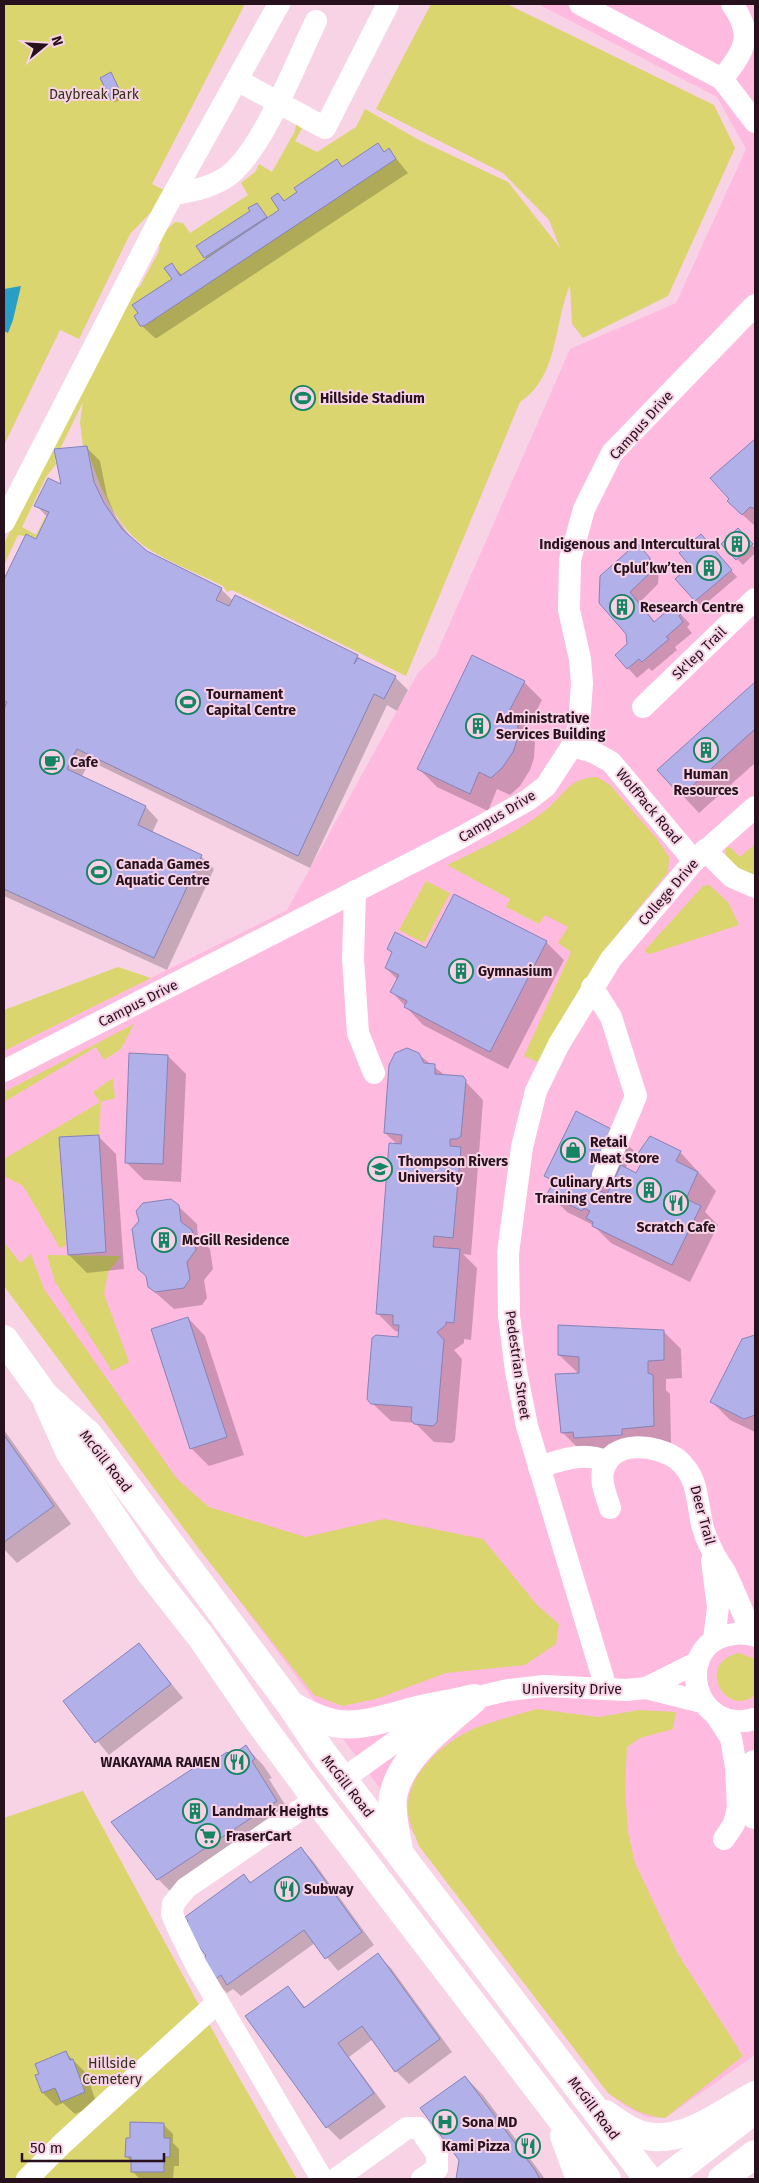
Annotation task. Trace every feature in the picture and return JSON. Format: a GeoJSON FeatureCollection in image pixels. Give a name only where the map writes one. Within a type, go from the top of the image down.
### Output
{"type":"FeatureCollection","features":[{"type":"Feature","properties":{"kind":"main road","name":"McGill Road"},"geometry":{"type":"LineString","coordinates":[[4,1339],[45,1396],[70,1453],[128,1539],[201,1637],[260,1723],[607,2179]]}},
{"type":"Feature","properties":{"kind":"main road","name":"McGill Road"},"geometry":{"type":"LineString","coordinates":[[45,1396],[88,1434],[290,1704],[343,1779],[648,2179]]}},
{"type":"Feature","properties":{"kind":"main road"},"geometry":{"type":"LineString","coordinates":[[290,1704],[316,1720],[360,1725],[474,1698]]}},
{"type":"Feature","properties":{"kind":"main road"},"geometry":{"type":"LineString","coordinates":[[400,1854],[392,1818],[393,1796],[399,1778],[413,1756],[432,1735],[474,1698]]}},
{"type":"Feature","properties":{"kind":"main road"},"geometry":{"type":"LineString","coordinates":[[755,1764],[755,1814]]}},
{"type":"Feature","properties":{"kind":"main road"},"geometry":{"type":"LineString","coordinates":[[316,1799],[343,1779]]}},
{"type":"Feature","properties":{"kind":"main road"},"geometry":{"type":"LineString","coordinates":[[593,2106],[629,2130],[643,2136],[676,2135],[692,2131],[755,2095]]}},
{"type":"Feature","properties":{"kind":"main road"},"geometry":{"type":"LineString","coordinates":[[553,2109],[580,2179]]}},
{"type":"Feature","properties":{"kind":"main road"},"geometry":{"type":"LineString","coordinates":[[665,2179],[755,2110]]}},
{"type":"Feature","properties":{"kind":"main road"},"geometry":{"type":"LineString","coordinates":[[722,2179],[755,2154]]}},
{"type":"Feature","properties":{"kind":"street"},"geometry":{"type":"LineString","coordinates":[[4,522],[174,194],[279,4]]}},
{"type":"Feature","properties":{"kind":"street"},"geometry":{"type":"LineString","coordinates":[[237,80],[325,128],[388,4]]}},
{"type":"Feature","properties":{"kind":"street"},"geometry":{"type":"LineString","coordinates":[[580,4],[722,79],[755,122]]}},
{"type":"Feature","properties":{"kind":"street"},"geometry":{"type":"LineString","coordinates":[[722,79],[738,58],[745,44],[744,21],[732,4]]}},
{"type":"Feature","properties":{"kind":"street"},"geometry":{"type":"LineString","coordinates":[[174,194],[201,189],[225,178],[249,156],[316,22]]}},
{"type":"Feature","properties":{"kind":"street","name":"Campus Drive"},"geometry":{"type":"LineString","coordinates":[[4,1071],[355,891],[528,800],[546,786],[572,746],[579,725],[582,683],[580,659],[568,610],[570,560],[584,509],[612,453],[755,305]]}},
{"type":"Feature","properties":{"kind":"street","name":"Sk'lep Trail"},"geometry":{"type":"LineString","coordinates":[[644,707],[755,599]]}},
{"type":"Feature","properties":{"kind":"street","name":"WolfPack Road"},"geometry":{"type":"LineString","coordinates":[[572,746],[593,752],[611,762],[700,856],[732,876],[755,887]]}},
{"type":"Feature","properties":{"kind":"street","name":"College Drive"},"geometry":{"type":"LineString","coordinates":[[592,987],[611,959],[700,856],[755,807]]}},
{"type":"Feature","properties":{"kind":"street"},"geometry":{"type":"LineString","coordinates":[[355,891],[353,959],[358,1033],[374,1073]]}},
{"type":"Feature","properties":{"kind":"street"},"geometry":{"type":"LineString","coordinates":[[592,987],[610,1016],[636,1096],[603,1175]]}},
{"type":"Feature","properties":{"kind":"street","name":"Pedestrian Street"},"geometry":{"type":"LineString","coordinates":[[592,987],[536,1091],[522,1147],[513,1211],[508,1253],[509,1316],[516,1371],[525,1417],[606,1688]]}},
{"type":"Feature","properties":{"kind":"street","name":"Deer Trail"},"geometry":{"type":"LineString","coordinates":[[607,1462],[611,1457],[628,1448],[648,1447],[671,1455],[691,1474],[696,1484],[703,1528],[714,1556],[725,1572],[754,1635]]}},
{"type":"Feature","properties":{"kind":"street"},"geometry":{"type":"LineString","coordinates":[[539,1467],[578,1457],[596,1457],[607,1462],[602,1480],[610,1508]]}},
{"type":"Feature","properties":{"kind":"street","name":"Deer Trail"},"geometry":{"type":"LineString","coordinates":[[714,1556],[712,1567],[718,1607],[714,1640]]}},
{"type":"Feature","properties":{"kind":"street"},"geometry":{"type":"LineString","coordinates":[[754,1635],[739,1633],[724,1635],[714,1640],[698,1662],[695,1678],[709,1708],[731,1738],[736,1767],[738,1808],[730,1843],[749,1828],[755,1814]]}},
{"type":"Feature","properties":{"kind":"street","name":"University Drive"},"geometry":{"type":"LineString","coordinates":[[646,1688],[698,1662]]}},
{"type":"Feature","properties":{"kind":"street","name":"University Drive"},"geometry":{"type":"LineString","coordinates":[[343,1779],[423,1722],[474,1698],[508,1690],[544,1686],[646,1688],[709,1708],[736,1722],[755,1719]]}},
{"type":"Feature","properties":{"kind":"street"},"geometry":{"type":"LineString","coordinates":[[316,1799],[186,1888],[173,1904],[172,1914],[218,2002],[322,2179]]}},
{"type":"Feature","properties":{"kind":"street"},"geometry":{"type":"LineString","coordinates":[[27,2179],[63,2143],[218,2002]]}},
{"type":"Feature","properties":{"kind":"street"},"geometry":{"type":"LineString","coordinates":[[336,2179],[407,2128],[419,2128],[437,2154],[437,2169],[422,2179]]}},
{"type":"Feature","properties":{"kind":"shaded area","name":"Thompson Rivers University"},"geometry":{"type":"Polygon","coordinates":[[[538,4],[755,4],[755,2055],[665,2118],[647,2117],[627,2107],[608,2093],[4,1286],[4,1051],[287,910],[418,673],[436,655],[570,349],[676,303],[746,149],[717,97],[538,4]]]}},
{"type":"Feature","properties":{"kind":"green space","name":"Daybreak Park"},"geometry":{"type":"Polygon","coordinates":[[[245,4],[152,184],[166,191],[156,207],[130,234],[79,339],[60,330],[4,445],[4,5],[245,4]]]}},
{"type":"Feature","properties":{"kind":"green space","name":"Hillside Stadium"},"geometry":{"type":"Polygon","coordinates":[[[431,4],[507,4],[714,105],[735,148],[668,296],[583,338],[572,324],[570,285],[549,364],[533,391],[520,402],[406,676],[232,590],[227,592],[223,586],[168,560],[138,541],[127,530],[110,504],[97,476],[87,447],[83,447],[80,422],[83,402],[60,449],[54,450],[56,464],[46,477],[22,527],[36,535],[45,517],[47,518],[36,539],[26,534],[25,536],[18,535],[4,565],[4,544],[125,296],[140,286],[159,251],[160,236],[175,222],[183,223],[190,233],[248,195],[241,183],[255,172],[259,164],[272,172],[295,131],[296,123],[302,128],[295,141],[317,152],[356,127],[365,109],[419,140],[508,182],[560,248],[549,220],[503,173],[376,109],[431,4]]]}},
{"type":"Feature","properties":{"kind":"green space"},"geometry":{"type":"Polygon","coordinates":[[[597,777],[610,785],[657,839],[669,857],[668,872],[616,936],[542,1064],[524,1056],[571,952],[558,943],[568,927],[545,915],[539,924],[506,907],[510,899],[447,865],[499,840],[536,818],[574,783],[597,777]]]}},
{"type":"Feature","properties":{"kind":"green space"},"geometry":{"type":"Polygon","coordinates":[[[755,844],[755,879],[726,860],[726,848],[730,847],[740,857],[755,844]]]}},
{"type":"Feature","properties":{"kind":"green space"},"geometry":{"type":"Polygon","coordinates":[[[426,881],[450,893],[424,943],[399,930],[426,881]]]}},
{"type":"Feature","properties":{"kind":"green space"},"geometry":{"type":"Polygon","coordinates":[[[709,885],[728,902],[739,925],[650,954],[645,952],[703,886],[709,885]]]}},
{"type":"Feature","properties":{"kind":"green space"},"geometry":{"type":"Polygon","coordinates":[[[118,967],[151,978],[4,1051],[4,1010],[118,967]]]}},
{"type":"Feature","properties":{"kind":"green space"},"geometry":{"type":"Polygon","coordinates":[[[134,1024],[121,1049],[104,1060],[96,1047],[4,1102],[4,1092],[134,1024]]]}},
{"type":"Feature","properties":{"kind":"green space"},"geometry":{"type":"Polygon","coordinates":[[[113,1078],[115,1098],[101,1102],[99,1135],[59,1138],[66,1246],[60,1248],[23,1186],[4,1176],[4,1159],[100,1102],[93,1092],[113,1078]]]}},
{"type":"Feature","properties":{"kind":"green space"},"geometry":{"type":"Polygon","coordinates":[[[4,1242],[20,1263],[31,1254],[44,1289],[177,1479],[209,1507],[305,1537],[384,1519],[483,1539],[537,1605],[559,1624],[556,1644],[525,1665],[446,1673],[376,1699],[342,1706],[314,1695],[199,1549],[4,1286],[4,1242]]]}},
{"type":"Feature","properties":{"kind":"green space"},"geometry":{"type":"Polygon","coordinates":[[[47,1255],[121,1256],[108,1272],[104,1294],[129,1362],[112,1371],[55,1282],[47,1255]]]}},
{"type":"Feature","properties":{"kind":"green space"},"geometry":{"type":"Polygon","coordinates":[[[739,1653],[755,1659],[755,1695],[744,1700],[734,1700],[725,1695],[719,1687],[718,1667],[726,1659],[739,1653]]]}},
{"type":"Feature","properties":{"kind":"green space"},"geometry":{"type":"Polygon","coordinates":[[[536,1709],[599,1717],[639,1710],[676,1712],[673,1729],[640,1738],[627,1747],[625,1788],[628,1832],[635,1863],[678,1954],[743,2056],[665,2118],[642,2113],[608,2093],[419,1846],[410,1823],[408,1814],[409,1796],[414,1783],[421,1771],[441,1749],[453,1740],[478,1727],[536,1709]]]}},
{"type":"Feature","properties":{"kind":"green space","name":"Hillside Cemetery"},"geometry":{"type":"Polygon","coordinates":[[[83,1791],[225,2053],[297,2179],[4,2179],[4,1818],[83,1791]]]}},
{"type":"Feature","properties":{"kind":"water"},"geometry":{"type":"Polygon","coordinates":[[[21,286],[8,333],[4,331],[4,289],[21,286]]]}},
{"type":"Feature","properties":{"kind":"building"},"geometry":{"type":"Polygon","coordinates":[[[111,72],[122,95],[111,100],[100,78],[111,72]]]}},
{"type":"Feature","properties":{"kind":"building"},"geometry":{"type":"Polygon","coordinates":[[[378,143],[384,152],[389,148],[396,159],[144,326],[140,326],[134,316],[138,313],[132,305],[172,279],[164,268],[172,263],[180,276],[279,210],[271,198],[278,193],[284,201],[297,192],[294,188],[337,159],[342,167],[378,143]]]}},
{"type":"Feature","properties":{"kind":"building"},"geometry":{"type":"Polygon","coordinates":[[[257,203],[267,217],[204,258],[196,246],[250,211],[248,208],[257,203]]]}},
{"type":"Feature","properties":{"kind":"building"},"geometry":{"type":"Polygon","coordinates":[[[755,439],[755,509],[750,507],[742,515],[727,501],[729,499],[710,478],[755,439]]]}},
{"type":"Feature","properties":{"kind":"building","name":"Tournament Capital Centre"},"geometry":{"type":"Polygon","coordinates":[[[87,446],[94,482],[104,503],[122,529],[147,551],[222,588],[216,600],[229,606],[235,595],[358,655],[354,664],[358,658],[396,676],[384,699],[374,694],[298,856],[77,749],[67,769],[146,806],[138,825],[202,855],[154,958],[4,889],[4,709],[7,702],[4,701],[4,579],[26,534],[36,539],[49,512],[34,506],[48,478],[61,484],[54,449],[87,446]]]}},
{"type":"Feature","properties":{"kind":"building","name":"Indigenous and Intercultural"},"geometry":{"type":"Polygon","coordinates":[[[738,528],[753,544],[736,560],[721,544],[738,528]]]}},
{"type":"Feature","properties":{"kind":"building","name":"Cplul’kw’ten"},"geometry":{"type":"Polygon","coordinates":[[[701,534],[732,570],[695,601],[675,579],[690,566],[679,553],[701,534]]]}},
{"type":"Feature","properties":{"kind":"building","name":"Research Centre"},"geometry":{"type":"Polygon","coordinates":[[[637,543],[650,558],[649,574],[630,592],[654,622],[674,605],[681,614],[679,616],[683,622],[666,637],[669,639],[642,662],[639,659],[627,669],[615,655],[627,644],[626,634],[599,603],[600,576],[637,543]]]}},
{"type":"Feature","properties":{"kind":"building","name":"Administrative Services Building"},"geometry":{"type":"Polygon","coordinates":[[[472,655],[525,681],[506,717],[518,723],[517,740],[513,752],[502,768],[491,778],[479,772],[470,794],[417,769],[472,655]]]}},
{"type":"Feature","properties":{"kind":"building","name":"Human Resources"},"geometry":{"type":"Polygon","coordinates":[[[755,682],[755,729],[681,796],[657,770],[755,682]]]}},
{"type":"Feature","properties":{"kind":"building","name":"Gymnasium"},"geometry":{"type":"Polygon","coordinates":[[[454,894],[547,941],[490,1052],[404,1007],[407,1001],[390,992],[399,975],[385,968],[392,952],[387,949],[395,932],[426,948],[454,894]]]}},
{"type":"Feature","properties":{"kind":"building"},"geometry":{"type":"Polygon","coordinates":[[[407,1048],[419,1053],[424,1063],[435,1064],[435,1074],[463,1076],[466,1080],[461,1136],[457,1139],[450,1139],[450,1146],[461,1147],[453,1238],[434,1236],[433,1247],[460,1249],[454,1323],[446,1322],[446,1325],[437,1332],[444,1340],[437,1422],[433,1426],[414,1424],[411,1420],[412,1407],[371,1404],[367,1399],[372,1338],[376,1335],[398,1337],[399,1325],[393,1325],[393,1315],[376,1314],[389,1143],[401,1144],[402,1135],[384,1133],[389,1065],[395,1053],[407,1048]]]}},
{"type":"Feature","properties":{"kind":"building"},"geometry":{"type":"Polygon","coordinates":[[[129,1053],[168,1055],[163,1164],[125,1163],[129,1053]]]}},
{"type":"Feature","properties":{"kind":"building","name":"Culinary Arts Training Centre"},"geometry":{"type":"Polygon","coordinates":[[[576,1111],[617,1132],[590,1186],[607,1194],[621,1165],[636,1173],[642,1162],[634,1159],[650,1136],[681,1151],[676,1161],[698,1172],[686,1199],[701,1206],[672,1265],[592,1226],[593,1222],[586,1218],[590,1211],[584,1208],[582,1211],[547,1194],[554,1181],[544,1176],[576,1111]]]}},
{"type":"Feature","properties":{"kind":"building"},"geometry":{"type":"Polygon","coordinates":[[[99,1135],[106,1252],[68,1255],[59,1137],[99,1135]]]}},
{"type":"Feature","properties":{"kind":"building","name":"McGill Residence"},"geometry":{"type":"Polygon","coordinates":[[[171,1199],[179,1205],[181,1222],[192,1230],[196,1250],[187,1262],[190,1279],[184,1288],[155,1292],[148,1287],[146,1276],[138,1269],[132,1229],[139,1221],[136,1211],[143,1203],[171,1199]]]}},
{"type":"Feature","properties":{"kind":"building"},"geometry":{"type":"Polygon","coordinates":[[[188,1317],[227,1437],[190,1449],[151,1329],[188,1317]]]}},
{"type":"Feature","properties":{"kind":"building"},"geometry":{"type":"Polygon","coordinates":[[[558,1325],[664,1330],[664,1360],[648,1361],[648,1373],[653,1375],[654,1426],[622,1429],[622,1435],[574,1438],[573,1432],[561,1433],[555,1374],[579,1373],[579,1357],[558,1355],[558,1325]]]}},
{"type":"Feature","properties":{"kind":"building"},"geometry":{"type":"Polygon","coordinates":[[[755,1335],[755,1415],[744,1419],[710,1402],[742,1339],[755,1335]]]}},
{"type":"Feature","properties":{"kind":"building"},"geometry":{"type":"Polygon","coordinates":[[[4,1435],[54,1506],[4,1542],[4,1435]]]}},
{"type":"Feature","properties":{"kind":"building"},"geometry":{"type":"Polygon","coordinates":[[[139,1643],[171,1684],[95,1743],[63,1701],[139,1643]]]}},
{"type":"Feature","properties":{"kind":"building","name":"Landmark Heights"},"geometry":{"type":"Polygon","coordinates":[[[246,1745],[255,1759],[252,1761],[277,1801],[157,1880],[111,1822],[212,1756],[215,1760],[227,1752],[231,1756],[246,1745]]]}},
{"type":"Feature","properties":{"kind":"building"},"geometry":{"type":"Polygon","coordinates":[[[301,1847],[362,1932],[325,1959],[304,1930],[227,1985],[221,1975],[213,1981],[199,1961],[206,1956],[183,1925],[188,1921],[185,1917],[244,1874],[250,1883],[301,1847]]]}},
{"type":"Feature","properties":{"kind":"building"},"geometry":{"type":"Polygon","coordinates":[[[378,1953],[440,2039],[395,2072],[362,2026],[338,2043],[374,2093],[326,2128],[245,2016],[288,1986],[304,2008],[378,1953]]]}},
{"type":"Feature","properties":{"kind":"building"},"geometry":{"type":"Polygon","coordinates":[[[66,2051],[70,2060],[73,2059],[85,2092],[61,2102],[55,2088],[42,2093],[35,2075],[39,2074],[35,2064],[66,2051]]]}},
{"type":"Feature","properties":{"kind":"building"},"geometry":{"type":"Polygon","coordinates":[[[465,2076],[540,2179],[456,2179],[459,2160],[420,2108],[465,2076]]]}},
{"type":"Feature","properties":{"kind":"building"},"geometry":{"type":"Polygon","coordinates":[[[130,2122],[164,2123],[164,2138],[170,2138],[170,2157],[164,2157],[164,2172],[131,2172],[131,2157],[125,2157],[126,2138],[130,2138],[130,2122]]]}},
{"type":"Feature","properties":{"kind":"place","name":"Hillside Stadium"},"geometry":{"type":"Point","coordinates":[303,398]}},
{"type":"Feature","properties":{"kind":"place","name":"Indigenous and Intercultural"},"geometry":{"type":"Point","coordinates":[737,544]}},
{"type":"Feature","properties":{"kind":"place","name":"Cplul’kw’ten"},"geometry":{"type":"Point","coordinates":[709,568]}},
{"type":"Feature","properties":{"kind":"place","name":"Research Centre"},"geometry":{"type":"Point","coordinates":[622,607]}},
{"type":"Feature","properties":{"kind":"place","name":"Tournament Capital Centre"},"geometry":{"type":"Point","coordinates":[188,702]}},
{"type":"Feature","properties":{"kind":"place","name":"Administrative Services Building"},"geometry":{"type":"Point","coordinates":[478,726]}},
{"type":"Feature","properties":{"kind":"place","name":"Human Resources"},"geometry":{"type":"Point","coordinates":[706,750]}},
{"type":"Feature","properties":{"kind":"place","name":"Cafe"},"geometry":{"type":"Point","coordinates":[52,762]}},
{"type":"Feature","properties":{"kind":"place","name":"Canada Games Aquatic Centre"},"geometry":{"type":"Point","coordinates":[99,872]}},
{"type":"Feature","properties":{"kind":"place","name":"Gymnasium"},"geometry":{"type":"Point","coordinates":[461,971]}},
{"type":"Feature","properties":{"kind":"place","name":"Retail Meat Store"},"geometry":{"type":"Point","coordinates":[573,1150]}},
{"type":"Feature","properties":{"kind":"place","name":"Thompson Rivers University"},"geometry":{"type":"Point","coordinates":[380,1169]}},
{"type":"Feature","properties":{"kind":"place","name":"Culinary Arts Training Centre"},"geometry":{"type":"Point","coordinates":[649,1190]}},
{"type":"Feature","properties":{"kind":"place","name":"Scratch Cafe"},"geometry":{"type":"Point","coordinates":[676,1203]}},
{"type":"Feature","properties":{"kind":"place","name":"McGill Residence"},"geometry":{"type":"Point","coordinates":[164,1240]}},
{"type":"Feature","properties":{"kind":"place","name":"WAKAYAMA RAMEN"},"geometry":{"type":"Point","coordinates":[237,1762]}},
{"type":"Feature","properties":{"kind":"place","name":"Landmark Heights"},"geometry":{"type":"Point","coordinates":[195,1811]}},
{"type":"Feature","properties":{"kind":"place","name":"FraserCart"},"geometry":{"type":"Point","coordinates":[208,1836]}},
{"type":"Feature","properties":{"kind":"place","name":"Subway"},"geometry":{"type":"Point","coordinates":[287,1889]}},
{"type":"Feature","properties":{"kind":"place","name":"Sona MD"},"geometry":{"type":"Point","coordinates":[445,2122]}},
{"type":"Feature","properties":{"kind":"place","name":"Kami Pizza"},"geometry":{"type":"Point","coordinates":[528,2146]}}]}
